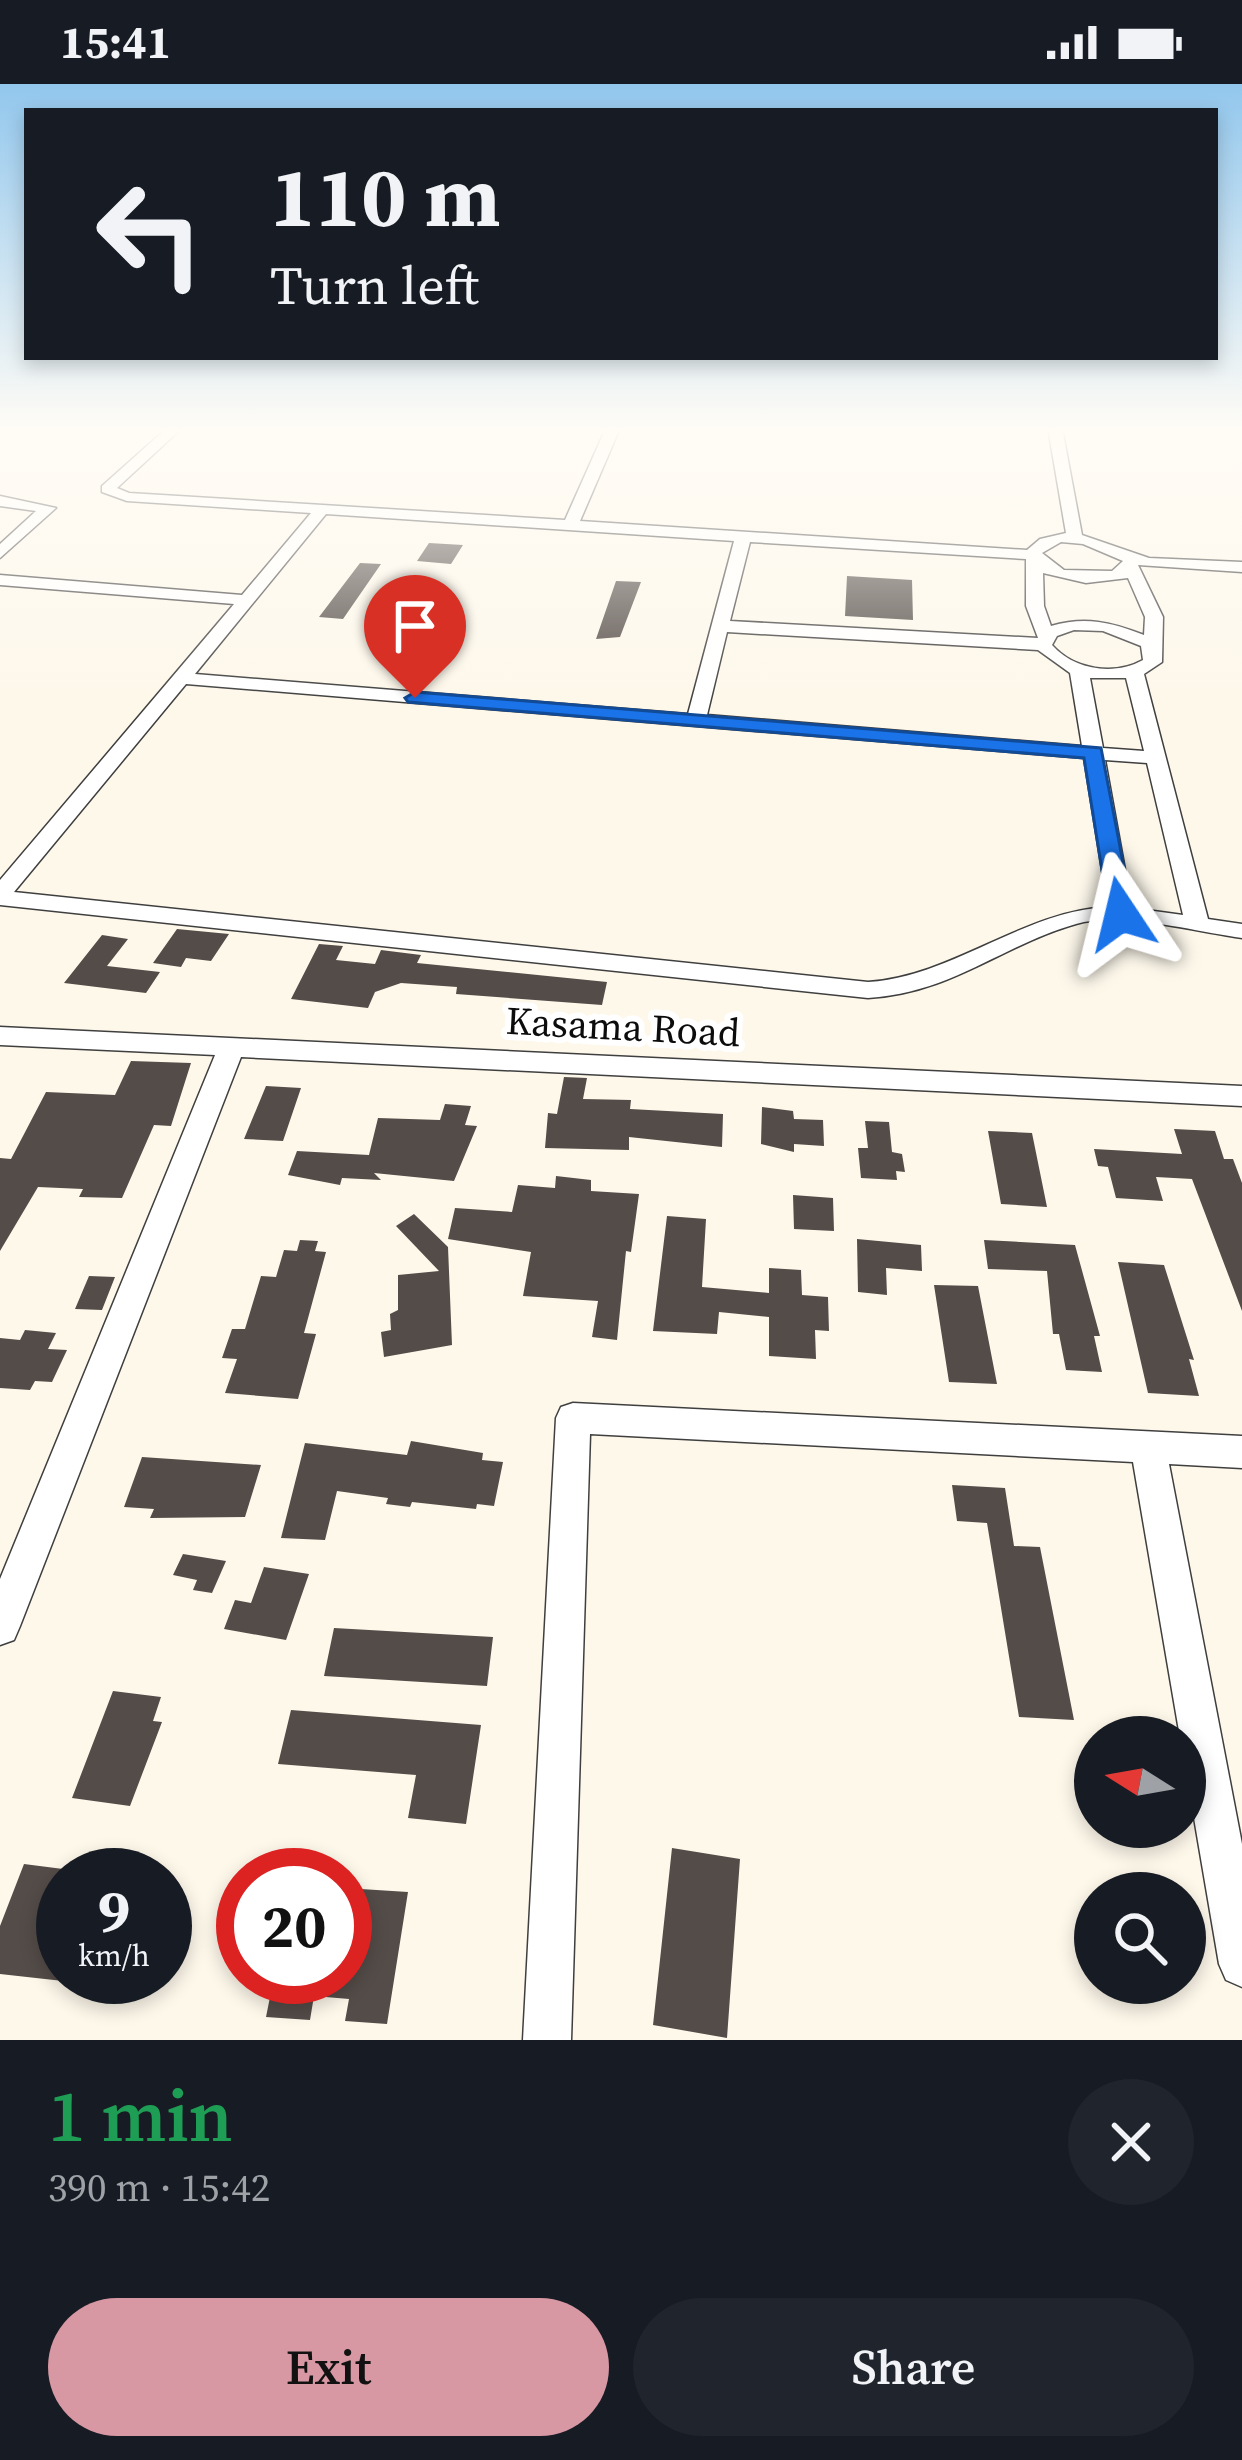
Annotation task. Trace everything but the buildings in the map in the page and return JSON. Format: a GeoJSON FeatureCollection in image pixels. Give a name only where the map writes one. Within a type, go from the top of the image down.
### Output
{"type":"FeatureCollection","features":[{"type":"Feature","properties":{"kind":"street"},"geometry":{"type":"LineString","coordinates":[[0,554],[36,519]]}},
{"type":"Feature","properties":{"kind":"street"},"geometry":{"type":"LineString","coordinates":[[0,897],[314,519]]}},
{"type":"Feature","properties":{"kind":"street"},"geometry":{"type":"LineString","coordinates":[[476,519],[1034,557],[1059,573],[1089,578],[1116,576],[1132,564],[1242,567]]}},
{"type":"Feature","properties":{"kind":"street"},"geometry":{"type":"LineString","coordinates":[[571,525],[574,519]]}},
{"type":"Feature","properties":{"kind":"street"},"geometry":{"type":"LineString","coordinates":[[1071,519],[1075,539]]}},
{"type":"Feature","properties":{"kind":"street"},"geometry":{"type":"LineString","coordinates":[[696,720],[743,536]]}},
{"type":"Feature","properties":{"kind":"street"},"geometry":{"type":"LineString","coordinates":[[1075,539],[1112,546],[1132,564],[1154,617],[1153,662],[1134,671],[1079,669],[1054,658],[1035,606],[1034,557],[1043,543],[1075,539]]}},
{"type":"Feature","properties":{"kind":"street"},"geometry":{"type":"LineString","coordinates":[[0,580],[246,600]]}},
{"type":"Feature","properties":{"kind":"street"},"geometry":{"type":"LineString","coordinates":[[720,626],[1044,640],[1064,627],[1105,626],[1134,634],[1153,648]]}},
{"type":"Feature","properties":{"kind":"street"},"geometry":{"type":"LineString","coordinates":[[1079,669],[1121,914]]}},
{"type":"Feature","properties":{"kind":"street"},"geometry":{"type":"LineString","coordinates":[[1134,671],[1197,923]]}},
{"type":"Feature","properties":{"kind":"street"},"geometry":{"type":"LineString","coordinates":[[180,678],[1155,758]]}},
{"type":"Feature","properties":{"kind":"street"},"geometry":{"type":"LineString","coordinates":[[0,897],[868,990],[899,988],[947,972],[1075,916],[1121,914],[1242,931]]}},
{"type":"Feature","properties":{"kind":"street","name":"Kasama Road"},"geometry":{"type":"LineString","coordinates":[[0,1036],[1242,1096]]}},
{"type":"Feature","properties":{"kind":"street"},"geometry":{"type":"LineString","coordinates":[[0,1626],[231,1049]]}},
{"type":"Feature","properties":{"kind":"street"},"geometry":{"type":"LineString","coordinates":[[547,2040],[573,1418],[1242,1452]]}},
{"type":"Feature","properties":{"kind":"street"},"geometry":{"type":"LineString","coordinates":[[1148,1445],[1242,1964]]}},
{"type":"Feature","properties":{"kind":"route"},"geometry":{"type":"LineString","coordinates":[[415,698],[1094,753],[1121,914]]}}]}
